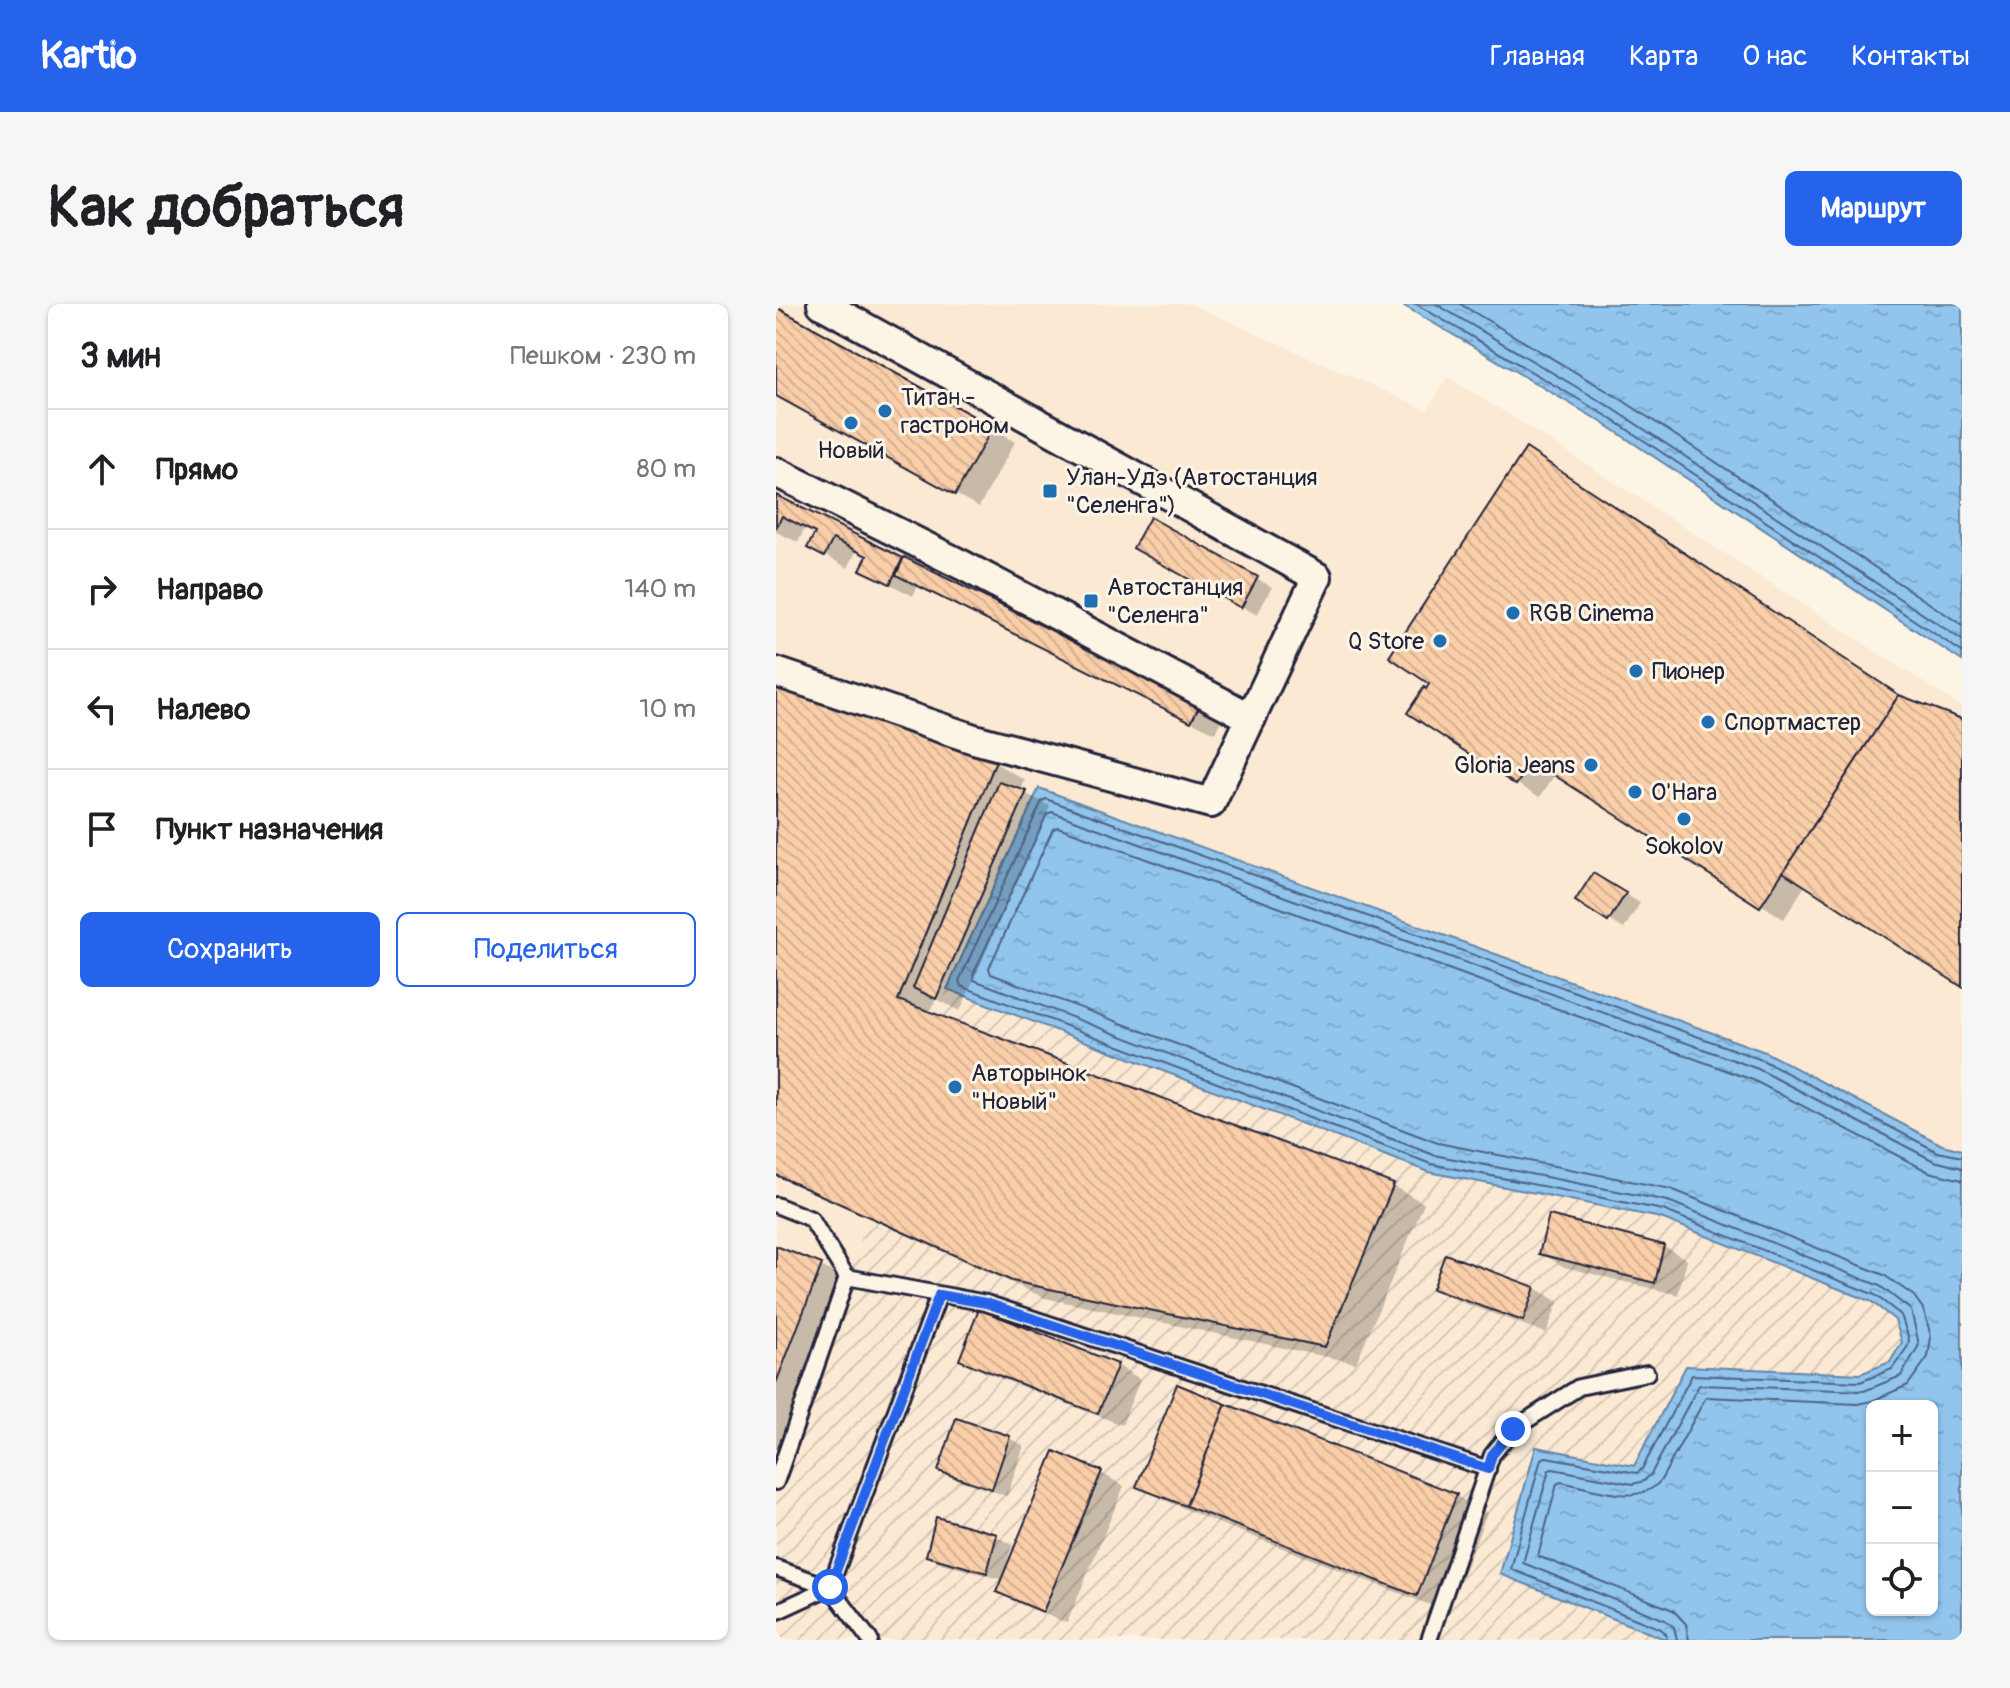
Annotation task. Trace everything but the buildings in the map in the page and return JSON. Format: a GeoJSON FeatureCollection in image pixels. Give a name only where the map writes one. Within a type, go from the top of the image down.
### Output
{"type":"FeatureCollection","features":[{"type":"Feature","properties":{"kind":"street"},"geometry":{"type":"LineString","coordinates":[[776,672],[974,739],[1211,803],[1317,577],[822,304]]}},
{"type":"Feature","properties":{"kind":"street"},"geometry":{"type":"LineString","coordinates":[[776,472],[964,566],[1251,718]]}},
{"type":"Feature","properties":{"kind":"lane"},"geometry":{"type":"LineString","coordinates":[[776,1205],[811,1219],[847,1277],[986,1303],[1488,1469]]}},
{"type":"Feature","properties":{"kind":"lane"},"geometry":{"type":"LineString","coordinates":[[776,1482],[847,1277]]}},
{"type":"Feature","properties":{"kind":"lane"},"geometry":{"type":"LineString","coordinates":[[776,1612],[830,1587],[939,1295]]}},
{"type":"Feature","properties":{"kind":"lane"},"geometry":{"type":"LineString","coordinates":[[1429,1640],[1492,1455],[1513,1429],[1579,1387],[1647,1373]]}},
{"type":"Feature","properties":{"kind":"lane"},"geometry":{"type":"LineString","coordinates":[[776,1568],[830,1587],[870,1640]]}},
{"type":"Feature","properties":{"kind":"shaded area"},"geometry":{"type":"Polygon","coordinates":[[[776,304],[1190,304],[1427,410],[1447,377],[1962,707],[1962,1150],[1942,1145],[1765,1052],[1039,788],[947,989],[776,1482],[776,304]]]}},
{"type":"Feature","properties":{"kind":"shaded area"},"geometry":{"type":"Polygon","coordinates":[[[947,989],[1429,1172],[1661,1218],[1872,1302],[1895,1320],[1902,1342],[1890,1362],[1860,1374],[1686,1366],[1635,1466],[1500,1574],[1667,1640],[776,1640],[776,1482],[947,989]]]}},
{"type":"Feature","properties":{"kind":"water"},"geometry":{"type":"Polygon","coordinates":[[[1401,304],[1962,304],[1962,661],[1603,423],[1401,304]]]}},
{"type":"Feature","properties":{"kind":"water"},"geometry":{"type":"Polygon","coordinates":[[[1039,788],[1765,1052],[1942,1145],[1962,1150],[1962,1640],[1667,1640],[1500,1574],[1536,1447],[1634,1466],[1686,1366],[1860,1374],[1890,1362],[1902,1342],[1895,1320],[1872,1302],[1661,1218],[1429,1172],[947,989],[1039,788]]]}},
{"type":"Feature","properties":{"kind":"place","name":"Титан - гастроном"},"geometry":{"type":"Point","coordinates":[885,411]}},
{"type":"Feature","properties":{"kind":"place","name":"Новый"},"geometry":{"type":"Point","coordinates":[851,423]}},
{"type":"Feature","properties":{"kind":"place","name":"Улан-Удэ (Автостанция \"Селенга\")"},"geometry":{"type":"Point","coordinates":[1050,491]}},
{"type":"Feature","properties":{"kind":"place","name":"Автостанция \"Селенга\""},"geometry":{"type":"Point","coordinates":[1091,601]}},
{"type":"Feature","properties":{"kind":"place","name":"RGB Cinema"},"geometry":{"type":"Point","coordinates":[1513,613]}},
{"type":"Feature","properties":{"kind":"place","name":"Q Store"},"geometry":{"type":"Point","coordinates":[1440,641]}},
{"type":"Feature","properties":{"kind":"place","name":"Пионер"},"geometry":{"type":"Point","coordinates":[1636,671]}},
{"type":"Feature","properties":{"kind":"place","name":"Спортмастер"},"geometry":{"type":"Point","coordinates":[1708,722]}},
{"type":"Feature","properties":{"kind":"place","name":"Gloria Jeans"},"geometry":{"type":"Point","coordinates":[1591,765]}},
{"type":"Feature","properties":{"kind":"place","name":"O'Hara"},"geometry":{"type":"Point","coordinates":[1635,792]}},
{"type":"Feature","properties":{"kind":"place","name":"Sokolov"},"geometry":{"type":"Point","coordinates":[1684,819]}},
{"type":"Feature","properties":{"kind":"place","name":"Авторынок \"Новый\""},"geometry":{"type":"Point","coordinates":[955,1087]}},
{"type":"Feature","properties":{"kind":"route"},"geometry":{"type":"LineString","coordinates":[[830,1587],[939,1295],[986,1303],[1488,1469],[1492,1455],[1513,1429]]}}]}
